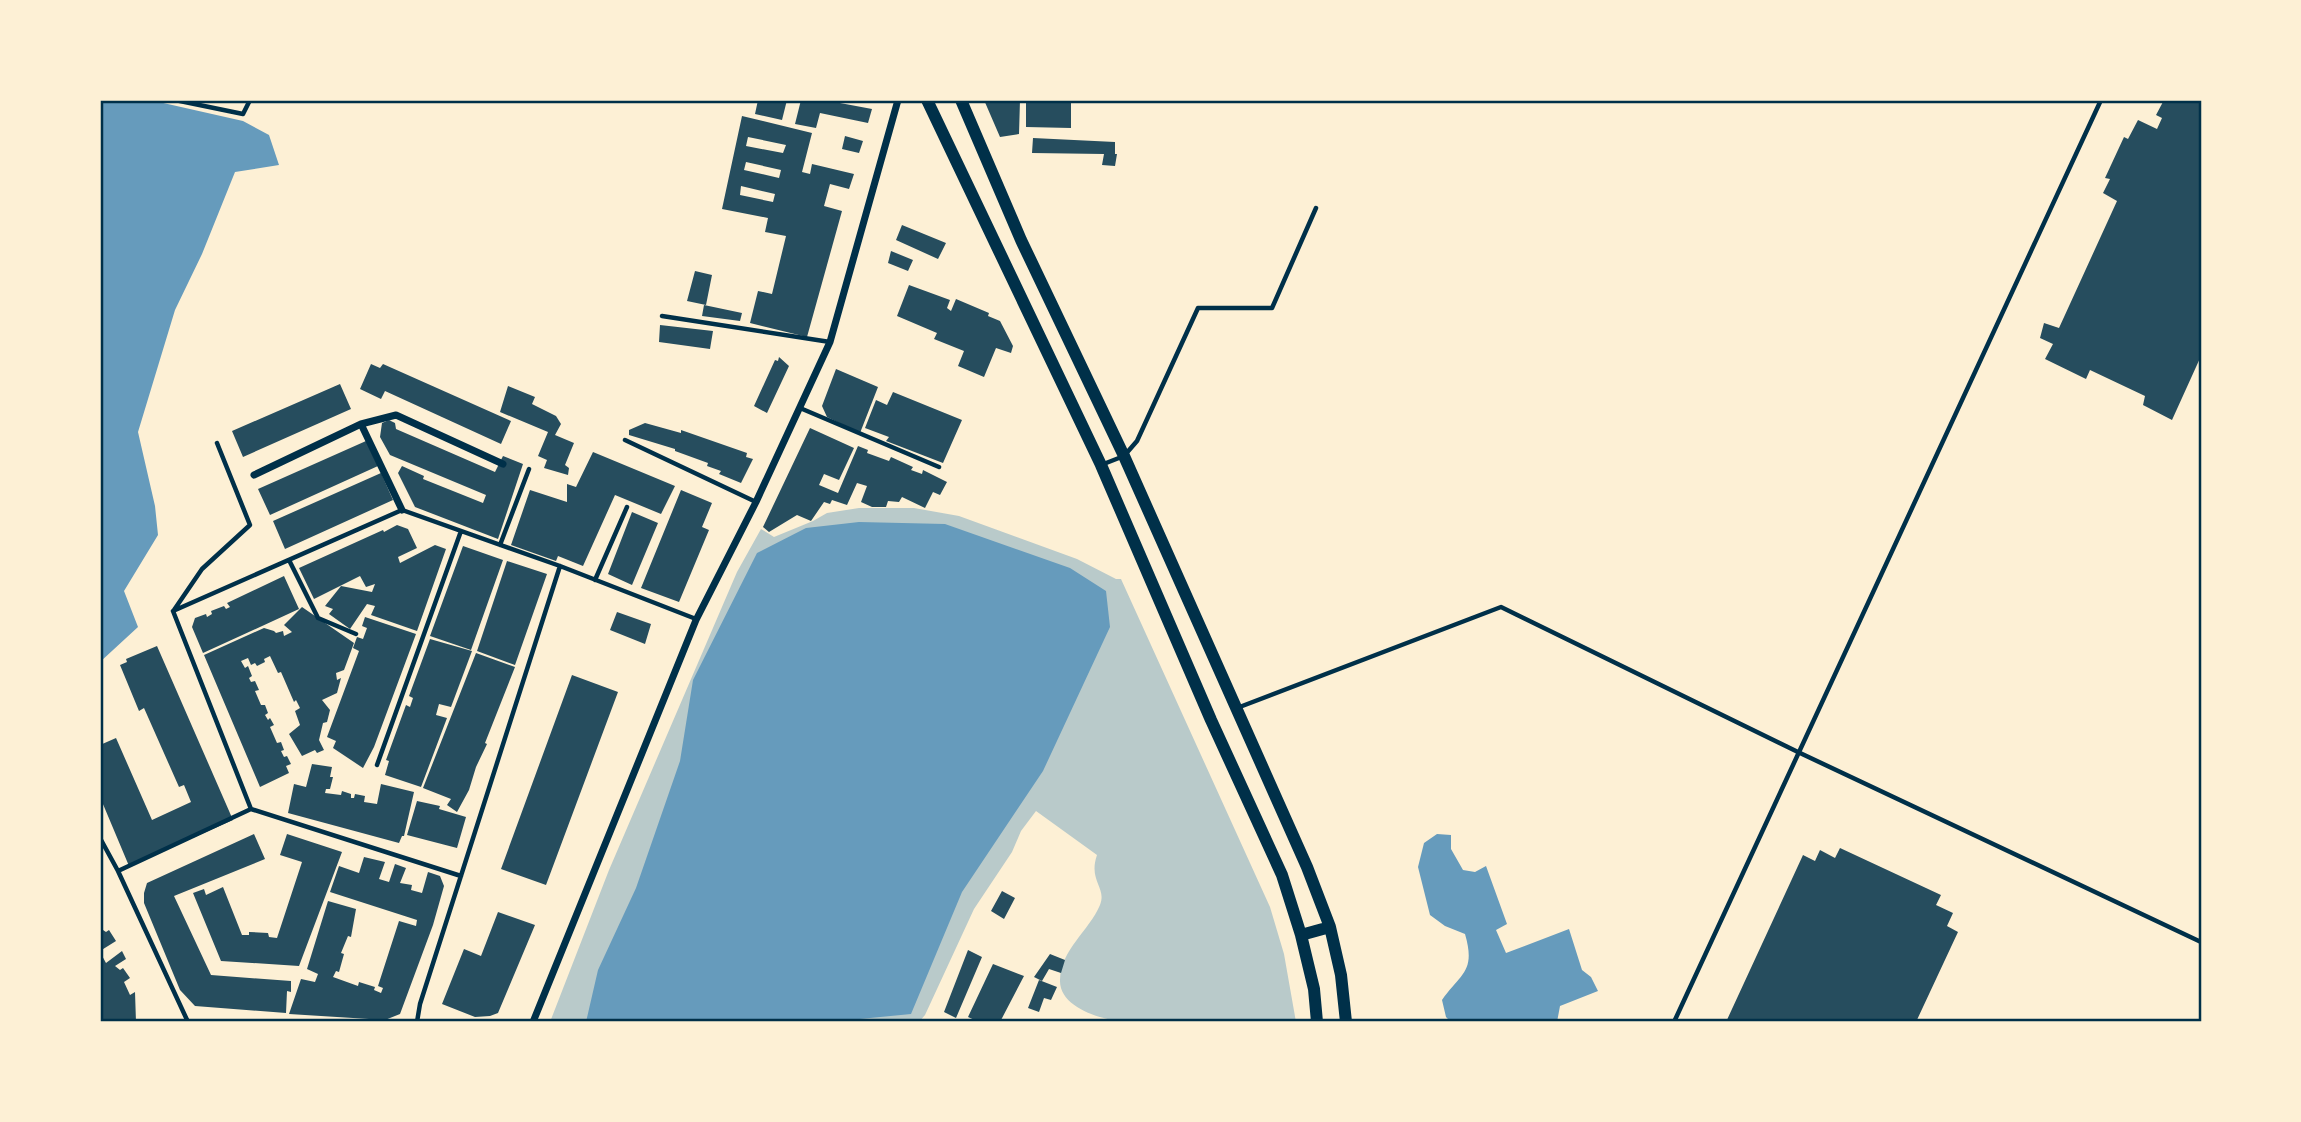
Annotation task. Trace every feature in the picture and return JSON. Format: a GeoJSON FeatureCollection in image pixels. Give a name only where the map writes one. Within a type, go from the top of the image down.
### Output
{"type":"FeatureCollection","features":[{"type":"Feature","properties":{"kind":"street"},"geometry":{"type":"LineString","coordinates":[[533,1022],[696,620],[756,502],[830,342],[898,100]]}},
{"type":"Feature","properties":{"kind":"street"},"geometry":{"type":"LineString","coordinates":[[927,100],[1101,465],[1210,720],[1282,875],[1314,989],[1317,1022]]}},
{"type":"Feature","properties":{"kind":"street"},"geometry":{"type":"LineString","coordinates":[[961,100],[1021,240],[1124,456],[1307,867],[1330,927],[1341,975],[1346,1022]]}},
{"type":"Feature","properties":{"kind":"street"},"geometry":{"type":"LineString","coordinates":[[254,475],[361,424],[396,415],[503,464]]}},
{"type":"Feature","properties":{"kind":"street"},"geometry":{"type":"LineString","coordinates":[[361,424],[402,510]]}},
{"type":"Feature","properties":{"kind":"street"},"geometry":{"type":"LineString","coordinates":[[1301,935],[1330,927]]}},
{"type":"Feature","properties":{"kind":"lane"},"geometry":{"type":"LineString","coordinates":[[175,100],[243,114],[250,100]]}},
{"type":"Feature","properties":{"kind":"lane"},"geometry":{"type":"LineString","coordinates":[[1674,1022],[2101,100]]}},
{"type":"Feature","properties":{"kind":"lane"},"geometry":{"type":"LineString","coordinates":[[1101,465],[1124,456],[1137,441],[1198,308],[1272,308],[1316,208]]}},
{"type":"Feature","properties":{"kind":"lane"},"geometry":{"type":"LineString","coordinates":[[662,316],[830,342]]}},
{"type":"Feature","properties":{"kind":"lane"},"geometry":{"type":"LineString","coordinates":[[800,408],[939,467]]}},
{"type":"Feature","properties":{"kind":"lane"},"geometry":{"type":"LineString","coordinates":[[625,440],[756,502]]}},
{"type":"Feature","properties":{"kind":"lane"},"geometry":{"type":"LineString","coordinates":[[173,611],[202,569],[250,525],[217,443]]}},
{"type":"Feature","properties":{"kind":"lane"},"geometry":{"type":"LineString","coordinates":[[500,545],[529,469]]}},
{"type":"Feature","properties":{"kind":"lane"},"geometry":{"type":"LineString","coordinates":[[595,580],[627,507]]}},
{"type":"Feature","properties":{"kind":"lane"},"geometry":{"type":"LineString","coordinates":[[173,611],[402,510],[560,566],[696,620]]}},
{"type":"Feature","properties":{"kind":"lane"},"geometry":{"type":"LineString","coordinates":[[377,765],[461,531]]}},
{"type":"Feature","properties":{"kind":"lane"},"geometry":{"type":"LineString","coordinates":[[289,560],[317,618],[356,634]]}},
{"type":"Feature","properties":{"kind":"lane"},"geometry":{"type":"LineString","coordinates":[[417,1022],[420,1004],[560,566]]}},
{"type":"Feature","properties":{"kind":"lane"},"geometry":{"type":"LineString","coordinates":[[1237,708],[1502,607],[1800,753],[2201,942]]}},
{"type":"Feature","properties":{"kind":"lane"},"geometry":{"type":"LineString","coordinates":[[173,611],[251,809]]}},
{"type":"Feature","properties":{"kind":"lane"},"geometry":{"type":"LineString","coordinates":[[118,871],[251,809],[461,876]]}},
{"type":"Feature","properties":{"kind":"lane"},"geometry":{"type":"LineString","coordinates":[[100,838],[188,1022]]}},
{"type":"Feature","properties":{"kind":"shaded area"},"geometry":{"type":"Polygon","coordinates":[[[859,508],[914,508],[959,516],[1077,559],[1121,579],[1270,907],[1284,954],[1296,1022],[1132,1023],[1095,1015],[1074,1005],[1062,990],[1060,980],[1065,959],[1102,899],[1095,871],[1097,855],[1036,811],[974,909],[925,1015],[919,1022],[550,1022],[609,870],[737,572],[761,529],[774,537],[827,513],[859,508]]]}},
{"type":"Feature","properties":{"kind":"water"},"geometry":{"type":"Polygon","coordinates":[[[100,100],[150,100],[243,121],[269,135],[279,165],[235,172],[202,254],[175,310],[138,432],[155,506],[158,535],[124,591],[138,627],[100,662],[100,100]]]}},
{"type":"Feature","properties":{"kind":"water"},"geometry":{"type":"Polygon","coordinates":[[[859,522],[945,524],[1070,568],[1106,591],[1110,627],[1043,771],[962,892],[911,1014],[829,1022],[586,1022],[598,970],[636,888],[680,761],[693,680],[757,553],[806,528],[859,522]]]}},
{"type":"Feature","properties":{"kind":"water"},"geometry":{"type":"Polygon","coordinates":[[[1437,834],[1451,835],[1451,849],[1463,870],[1475,872],[1486,866],[1507,924],[1496,930],[1506,953],[1569,929],[1582,970],[1591,977],[1598,991],[1560,1006],[1557,1022],[1451,1022],[1446,1017],[1442,1000],[1465,971],[1469,957],[1465,934],[1445,926],[1430,915],[1418,867],[1424,843],[1437,834]]]}},
{"type":"Feature","properties":{"kind":"building"},"geometry":{"type":"Polygon","coordinates":[[[758,100],[787,100],[782,120],[755,114],[758,100]]]}},
{"type":"Feature","properties":{"kind":"building"},"geometry":{"type":"Polygon","coordinates":[[[801,100],[824,100],[872,109],[868,123],[820,113],[816,128],[795,124],[801,100]]]}},
{"type":"Feature","properties":{"kind":"building"},"geometry":{"type":"Polygon","coordinates":[[[984,100],[1020,100],[1019,134],[1000,137],[984,100]]]}},
{"type":"Feature","properties":{"kind":"building"},"geometry":{"type":"Polygon","coordinates":[[[1026,100],[1071,100],[1071,128],[1026,127],[1026,100]]]}},
{"type":"Feature","properties":{"kind":"building"},"geometry":{"type":"Polygon","coordinates":[[[2164,100],[2201,100],[2201,356],[2172,420],[2143,405],[2145,396],[2090,370],[2086,379],[2045,359],[2053,344],[2040,338],[2044,323],[2059,328],[2117,201],[2103,193],[2110,179],[2105,178],[2124,137],[2128,139],[2138,120],[2157,129],[2162,118],[2156,115],[2164,100]]]}},
{"type":"Feature","properties":{"kind":"building"},"geometry":{"type":"Polygon","coordinates":[[[742,116],[812,133],[802,172],[810,174],[812,164],[854,174],[849,189],[830,184],[824,206],[842,211],[807,337],[750,323],[758,291],[772,294],[786,236],[765,232],[768,218],[722,209],[742,116]],[[748,137],[746,146],[783,153],[786,145],[748,137]],[[746,162],[744,170],[779,178],[781,170],[746,162]],[[741,186],[740,195],[773,202],[775,194],[741,186]]]}},
{"type":"Feature","properties":{"kind":"building"},"geometry":{"type":"Polygon","coordinates":[[[845,136],[863,141],[859,153],[842,149],[845,136]]]}},
{"type":"Feature","properties":{"kind":"building"},"geometry":{"type":"Polygon","coordinates":[[[1033,138],[1115,142],[1115,166],[1102,165],[1104,154],[1032,153],[1033,138]]]}},
{"type":"Feature","properties":{"kind":"building"},"geometry":{"type":"Polygon","coordinates":[[[902,225],[946,243],[938,259],[896,240],[902,225]]]}},
{"type":"Feature","properties":{"kind":"building"},"geometry":{"type":"Polygon","coordinates":[[[891,251],[913,260],[908,271],[888,263],[891,251]]]}},
{"type":"Feature","properties":{"kind":"building"},"geometry":{"type":"Polygon","coordinates":[[[695,271],[712,275],[706,305],[687,301],[695,271]]]}},
{"type":"Feature","properties":{"kind":"building"},"geometry":{"type":"Polygon","coordinates":[[[909,285],[950,300],[947,308],[951,311],[956,299],[989,313],[988,316],[1000,321],[1013,346],[1011,353],[996,348],[984,377],[958,366],[964,351],[934,339],[937,333],[897,316],[909,285]]]}},
{"type":"Feature","properties":{"kind":"building"},"geometry":{"type":"Polygon","coordinates":[[[704,305],[742,313],[740,321],[702,316],[704,305]]]}},
{"type":"Feature","properties":{"kind":"building"},"geometry":{"type":"Polygon","coordinates":[[[660,325],[713,331],[710,349],[659,342],[660,325]]]}},
{"type":"Feature","properties":{"kind":"building"},"geometry":{"type":"Polygon","coordinates":[[[779,357],[789,366],[767,413],[754,406],[775,360],[778,361],[779,357]]]}},
{"type":"Feature","properties":{"kind":"building"},"geometry":{"type":"Polygon","coordinates":[[[371,364],[380,368],[383,364],[511,421],[501,444],[385,391],[381,399],[360,389],[371,364]]]}},
{"type":"Feature","properties":{"kind":"building"},"geometry":{"type":"Polygon","coordinates":[[[836,369],[878,387],[860,433],[827,417],[822,406],[836,369]]]}},
{"type":"Feature","properties":{"kind":"building"},"geometry":{"type":"Polygon","coordinates":[[[340,384],[351,409],[243,457],[232,431],[340,384]]]}},
{"type":"Feature","properties":{"kind":"building"},"geometry":{"type":"Polygon","coordinates":[[[508,386],[535,397],[532,404],[556,416],[561,424],[555,435],[574,443],[565,465],[569,468],[568,475],[544,468],[547,460],[538,456],[548,432],[500,412],[508,386]]]}},
{"type":"Feature","properties":{"kind":"building"},"geometry":{"type":"Polygon","coordinates":[[[893,392],[962,420],[943,463],[886,441],[889,437],[865,428],[876,400],[887,405],[893,392]]]}},
{"type":"Feature","properties":{"kind":"building"},"geometry":{"type":"Polygon","coordinates":[[[389,420],[395,423],[396,429],[495,472],[503,456],[523,464],[498,539],[415,507],[398,473],[402,466],[424,476],[423,479],[483,503],[486,495],[390,455],[380,437],[382,423],[389,420]]]}},
{"type":"Feature","properties":{"kind":"building"},"geometry":{"type":"Polygon","coordinates":[[[645,423],[681,433],[681,430],[747,453],[746,457],[753,459],[741,483],[719,474],[721,471],[707,466],[708,463],[675,449],[629,435],[629,430],[645,423]]]}},
{"type":"Feature","properties":{"kind":"building"},"geometry":{"type":"Polygon","coordinates":[[[810,428],[854,448],[839,480],[824,474],[819,485],[838,493],[858,446],[868,450],[867,453],[889,461],[891,457],[913,467],[911,470],[922,474],[923,470],[947,482],[940,495],[933,492],[925,508],[902,497],[899,502],[888,501],[886,507],[872,507],[861,502],[867,486],[857,483],[847,505],[832,500],[830,504],[824,502],[811,521],[797,515],[769,532],[763,527],[810,428]]]}},
{"type":"Feature","properties":{"kind":"building"},"geometry":{"type":"Polygon","coordinates":[[[366,441],[378,466],[270,515],[258,489],[366,441]]]}},
{"type":"Feature","properties":{"kind":"building"},"geometry":{"type":"Polygon","coordinates":[[[593,452],[675,486],[661,514],[615,495],[583,566],[558,556],[556,561],[511,545],[530,490],[567,502],[567,484],[576,487],[593,452]]]}},
{"type":"Feature","properties":{"kind":"building"},"geometry":{"type":"Polygon","coordinates":[[[381,473],[393,500],[285,549],[273,521],[381,473]]]}},
{"type":"Feature","properties":{"kind":"building"},"geometry":{"type":"Polygon","coordinates":[[[681,490],[712,503],[702,527],[709,530],[679,602],[641,588],[681,490]]]}},
{"type":"Feature","properties":{"kind":"building"},"geometry":{"type":"Polygon","coordinates":[[[632,512],[658,523],[632,585],[608,574],[632,512]]]}},
{"type":"Feature","properties":{"kind":"building"},"geometry":{"type":"Polygon","coordinates":[[[397,525],[408,529],[417,548],[398,557],[400,563],[435,545],[446,549],[417,631],[371,615],[375,606],[367,604],[350,629],[329,614],[333,609],[325,606],[341,586],[372,592],[375,584],[366,587],[360,576],[314,599],[299,568],[397,525]]]}},
{"type":"Feature","properties":{"kind":"building"},"geometry":{"type":"Polygon","coordinates":[[[463,546],[503,560],[471,650],[430,636],[463,546]]]}},
{"type":"Feature","properties":{"kind":"building"},"geometry":{"type":"Polygon","coordinates":[[[507,561],[547,574],[515,665],[477,651],[507,561]]]}},
{"type":"Feature","properties":{"kind":"building"},"geometry":{"type":"Polygon","coordinates":[[[284,576],[299,609],[203,653],[192,627],[195,618],[206,614],[207,617],[212,614],[211,611],[224,606],[226,609],[230,607],[227,603],[284,576]]]}},
{"type":"Feature","properties":{"kind":"building"},"geometry":{"type":"Polygon","coordinates":[[[302,607],[354,643],[344,670],[336,673],[337,680],[341,678],[337,693],[322,700],[330,710],[319,740],[324,750],[317,753],[315,750],[302,756],[289,734],[300,725],[295,711],[300,708],[296,700],[294,702],[281,672],[278,673],[270,656],[257,666],[255,663],[251,665],[248,658],[241,661],[245,668],[248,666],[252,676],[249,678],[251,682],[255,681],[259,690],[255,691],[268,713],[265,715],[274,725],[270,727],[277,743],[281,742],[284,750],[281,751],[291,764],[286,766],[289,773],[260,787],[204,655],[264,628],[276,633],[283,631],[284,636],[292,632],[284,625],[302,607]]]}},
{"type":"Feature","properties":{"kind":"building"},"geometry":{"type":"Polygon","coordinates":[[[617,612],[651,624],[645,644],[610,630],[617,612]]]}},
{"type":"Feature","properties":{"kind":"building"},"geometry":{"type":"Polygon","coordinates":[[[365,617],[416,634],[374,747],[363,768],[333,748],[336,741],[327,737],[359,651],[353,648],[357,637],[363,639],[367,628],[362,626],[365,617]]]}},
{"type":"Feature","properties":{"kind":"building"},"geometry":{"type":"Polygon","coordinates":[[[430,639],[472,651],[451,707],[439,704],[436,715],[447,718],[421,787],[385,775],[389,761],[386,760],[406,705],[410,707],[413,698],[409,696],[430,639]]]}},
{"type":"Feature","properties":{"kind":"building"},"geometry":{"type":"Polygon","coordinates":[[[157,646],[233,820],[129,866],[100,797],[100,764],[103,763],[100,745],[116,738],[152,820],[191,802],[184,785],[179,787],[144,708],[139,711],[120,665],[127,662],[126,659],[157,646]]]}},
{"type":"Feature","properties":{"kind":"building"},"geometry":{"type":"Polygon","coordinates":[[[476,653],[515,667],[469,790],[457,812],[447,805],[451,799],[423,788],[476,653]]]}},
{"type":"Feature","properties":{"kind":"building"},"geometry":{"type":"Polygon","coordinates":[[[572,675],[618,692],[546,885],[501,869],[572,675]]]}},
{"type":"Feature","properties":{"kind":"building"},"geometry":{"type":"Polygon","coordinates":[[[312,764],[332,767],[330,789],[326,789],[325,793],[341,795],[342,791],[351,794],[351,798],[354,798],[355,794],[365,796],[364,802],[377,804],[381,784],[414,792],[404,836],[399,843],[288,813],[294,784],[306,787],[312,764]]]}},
{"type":"Feature","properties":{"kind":"building"},"geometry":{"type":"Polygon","coordinates":[[[417,801],[440,806],[439,809],[466,817],[457,848],[407,835],[417,801]]]}},
{"type":"Feature","properties":{"kind":"building"},"geometry":{"type":"Polygon","coordinates":[[[254,834],[265,859],[174,896],[211,975],[291,981],[291,992],[287,991],[286,1013],[195,1006],[180,990],[144,903],[147,883],[254,834]]]}},
{"type":"Feature","properties":{"kind":"building"},"geometry":{"type":"Polygon","coordinates":[[[287,834],[342,852],[299,966],[221,961],[193,893],[204,889],[206,895],[223,887],[242,935],[249,935],[249,932],[268,933],[269,937],[277,938],[302,862],[280,855],[287,834]]]}},
{"type":"Feature","properties":{"kind":"building"},"geometry":{"type":"Polygon","coordinates":[[[1840,848],[1941,895],[1936,905],[1953,913],[1947,926],[1958,932],[1916,1022],[1726,1022],[1803,855],[1815,861],[1820,850],[1835,858],[1840,848]]]}},
{"type":"Feature","properties":{"kind":"building"},"geometry":{"type":"Polygon","coordinates":[[[364,857],[385,862],[379,879],[389,882],[395,864],[406,868],[400,883],[412,885],[411,890],[422,893],[428,872],[440,876],[444,886],[433,925],[400,1014],[385,1020],[289,1014],[301,979],[315,982],[318,974],[307,969],[328,901],[356,909],[351,937],[348,936],[341,953],[344,954],[339,972],[336,971],[333,977],[358,986],[359,982],[375,987],[374,990],[381,993],[383,988],[378,986],[399,921],[416,926],[417,920],[330,892],[339,866],[359,873],[364,857]]]}},
{"type":"Feature","properties":{"kind":"building"},"geometry":{"type":"Polygon","coordinates":[[[1002,891],[1015,898],[1004,919],[991,911],[1002,891]]]}},
{"type":"Feature","properties":{"kind":"building"},"geometry":{"type":"Polygon","coordinates":[[[498,912],[535,925],[498,1013],[475,1017],[442,1004],[464,949],[481,956],[498,912]]]}},
{"type":"Feature","properties":{"kind":"building"},"geometry":{"type":"Polygon","coordinates":[[[100,928],[106,932],[109,930],[116,941],[100,951],[100,928]]]}},
{"type":"Feature","properties":{"kind":"building"},"geometry":{"type":"Polygon","coordinates":[[[968,950],[982,957],[956,1018],[944,1012],[968,950]]]}},
{"type":"Feature","properties":{"kind":"building"},"geometry":{"type":"Polygon","coordinates":[[[122,951],[126,959],[115,966],[120,970],[123,968],[130,978],[124,982],[130,995],[135,992],[136,1022],[100,1022],[100,952],[106,963],[122,951]]]}},
{"type":"Feature","properties":{"kind":"building"},"geometry":{"type":"Polygon","coordinates":[[[1050,954],[1065,960],[1061,973],[1049,969],[1042,981],[1034,977],[1050,954]]]}},
{"type":"Feature","properties":{"kind":"building"},"geometry":{"type":"Polygon","coordinates":[[[993,964],[1024,976],[1000,1022],[979,1022],[968,1017],[993,964]]]}},
{"type":"Feature","properties":{"kind":"building"},"geometry":{"type":"Polygon","coordinates":[[[1039,980],[1057,987],[1051,1000],[1044,998],[1039,1012],[1028,1008],[1039,980]]]}}]}
